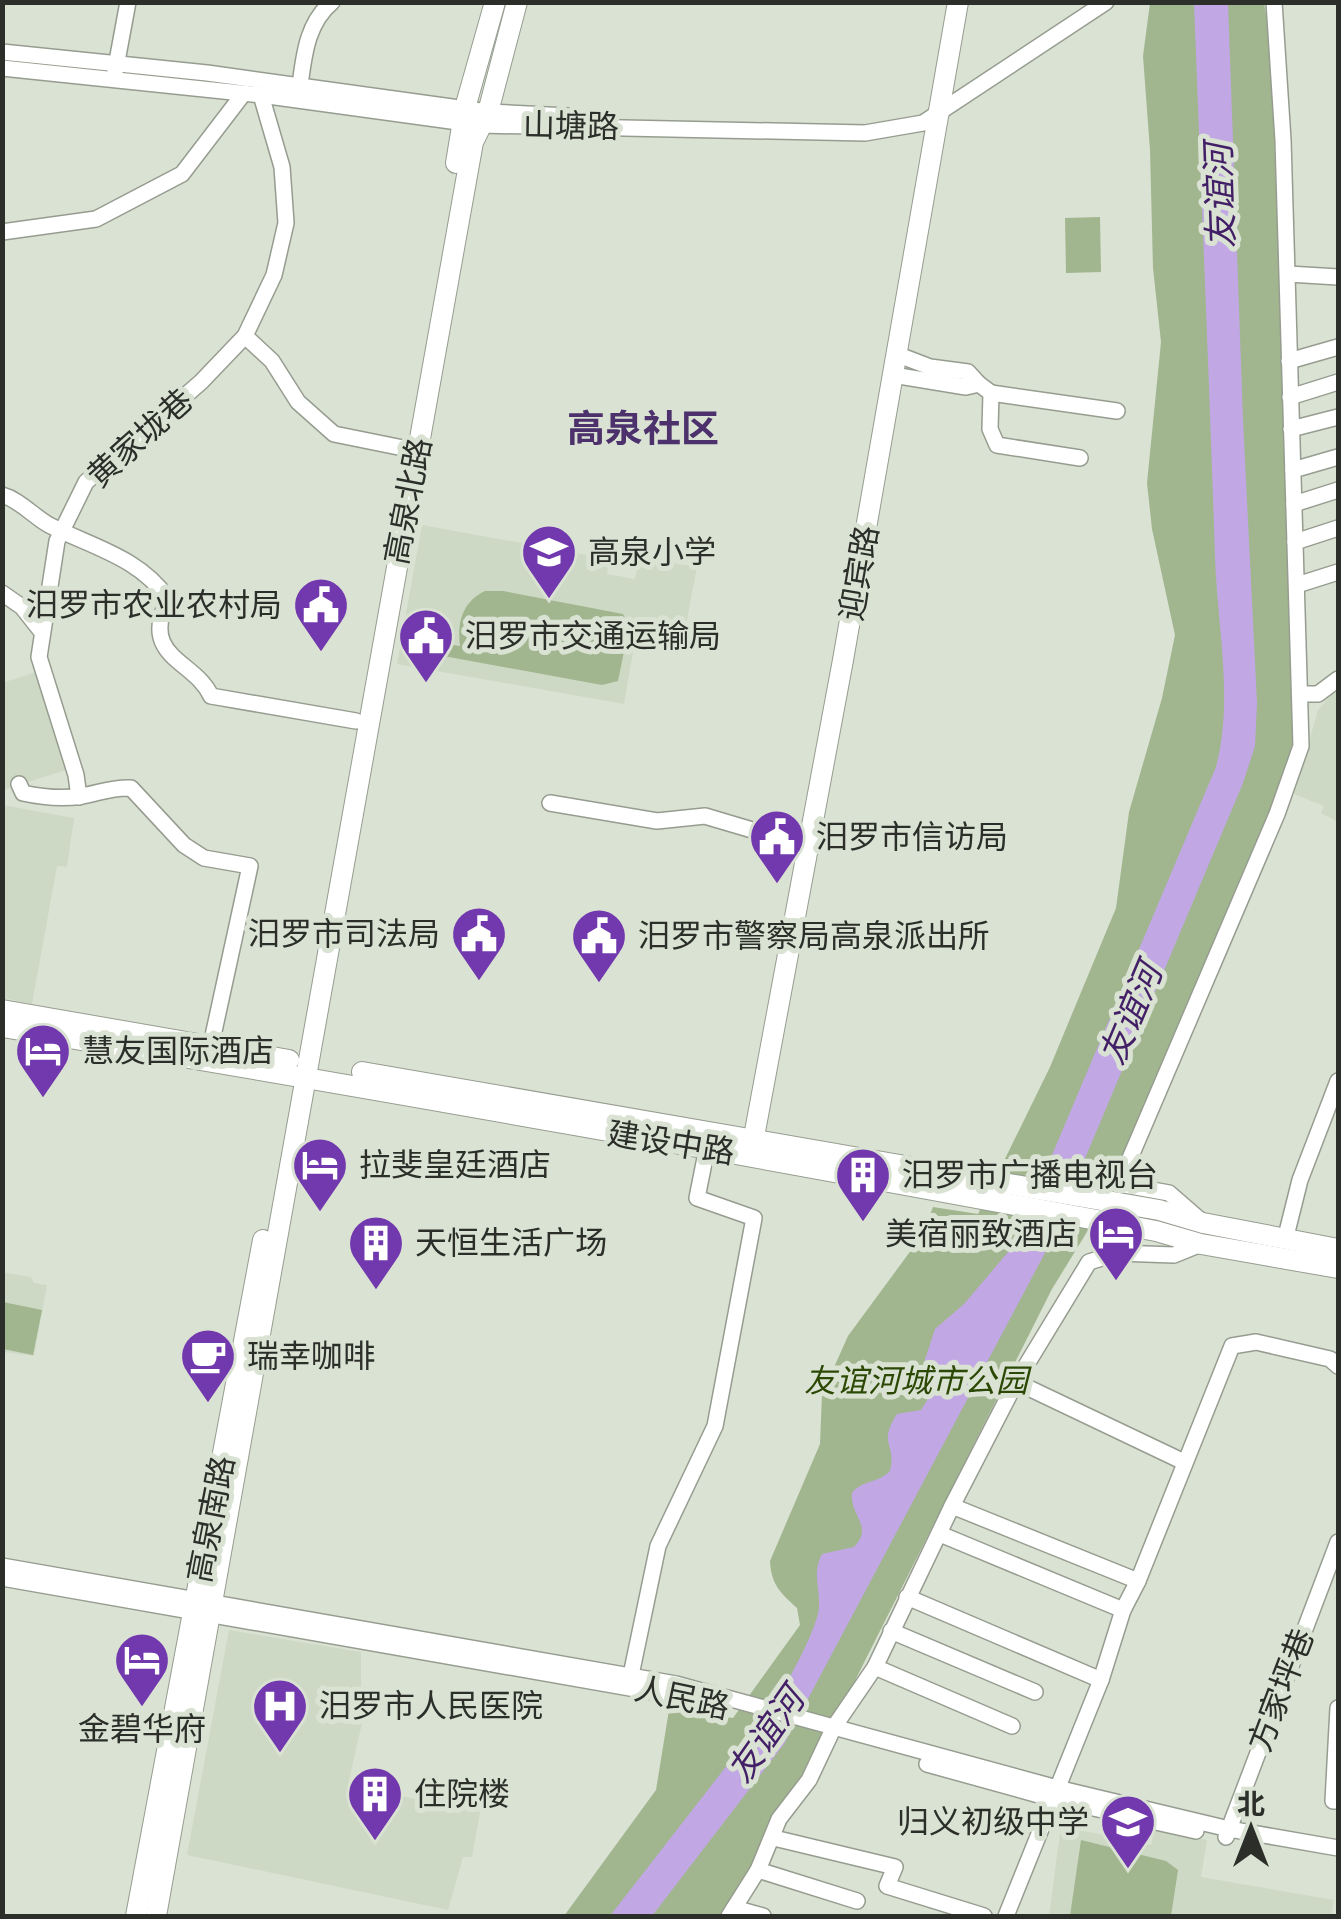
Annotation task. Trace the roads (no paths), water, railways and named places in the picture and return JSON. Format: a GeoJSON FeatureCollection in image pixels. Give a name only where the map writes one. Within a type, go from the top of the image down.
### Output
{"type":"FeatureCollection","features":[{"type":"Feature","properties":{"kind":"main road","name":"高泉北路"},"geometry":{"type":"LineString","coordinates":[[300,1069],[356,721],[495,2]]}},
{"type":"Feature","properties":{"kind":"main road","name":"高泉北路"},"geometry":{"type":"LineString","coordinates":[[300,1069],[473,142],[474,116],[517,2]]}},
{"type":"Feature","properties":{"kind":"main road","name":"迎宾路"},"geometry":{"type":"LineString","coordinates":[[746,1140],[844,660],[893,375],[945,2]]}},
{"type":"Feature","properties":{"kind":"main road","name":"迎宾路"},"geometry":{"type":"LineString","coordinates":[[746,1140],[796,843],[878,416],[930,114],[958,2]]}},
{"type":"Feature","properties":{"kind":"main road","name":"建设中路"},"geometry":{"type":"LineString","coordinates":[[2,1010],[212,1045],[300,1069],[539,1121],[969,1196],[1157,1220],[1203,1222],[1338,1249]]}},
{"type":"Feature","properties":{"kind":"main road","name":"建设中路"},"geometry":{"type":"LineString","coordinates":[[2,1027],[300,1069],[986,1179],[1157,1220],[1201,1244],[1338,1268]]}},
{"type":"Feature","properties":{"kind":"main road","name":"高泉南路"},"geometry":{"type":"LineString","coordinates":[[156,1916],[203,1609],[300,1069]]}},
{"type":"Feature","properties":{"kind":"main road","name":"高泉南路"},"geometry":{"type":"LineString","coordinates":[[136,1916],[203,1609]]}},
{"type":"Feature","properties":{"kind":"street"},"geometry":{"type":"LineString","coordinates":[[114,80],[128,2]]}},
{"type":"Feature","properties":{"kind":"street"},"geometry":{"type":"LineString","coordinates":[[300,85],[309,34],[332,2]]}},
{"type":"Feature","properties":{"kind":"street","name":"山塘路"},"geometry":{"type":"LineString","coordinates":[[930,114],[1090,2]]}},
{"type":"Feature","properties":{"kind":"street","name":"山塘路"},"geometry":{"type":"LineString","coordinates":[[2,68],[474,116],[864,128],[930,114],[1106,2]]}},
{"type":"Feature","properties":{"kind":"street"},"geometry":{"type":"LineString","coordinates":[[1203,1222],[1169,1193],[1119,1184],[1277,814],[1301,746],[1288,274],[1274,2]]}},
{"type":"Feature","properties":{"kind":"street","name":"山塘路"},"geometry":{"type":"LineString","coordinates":[[2,52],[300,85],[474,116]]}},
{"type":"Feature","properties":{"kind":"street"},"geometry":{"type":"LineString","coordinates":[[2,232],[96,218],[182,174],[253,94]]}},
{"type":"Feature","properties":{"kind":"street","name":"黄家垅巷"},"geometry":{"type":"LineString","coordinates":[[79,797],[76,775],[39,657],[58,541],[86,482],[202,382],[245,336],[274,275],[286,222],[282,167],[253,94]]}},
{"type":"Feature","properties":{"kind":"street"},"geometry":{"type":"LineString","coordinates":[[1288,274],[1338,277]]}},
{"type":"Feature","properties":{"kind":"street"},"geometry":{"type":"LineString","coordinates":[[245,336],[272,361],[298,402],[334,434],[408,448]]}},
{"type":"Feature","properties":{"kind":"street"},"geometry":{"type":"LineString","coordinates":[[1289,362],[1338,347]]}},
{"type":"Feature","properties":{"kind":"street"},"geometry":{"type":"LineString","coordinates":[[896,354],[930,368],[968,372],[985,388],[990,429],[997,445],[1080,458]]}},
{"type":"Feature","properties":{"kind":"street"},"geometry":{"type":"LineString","coordinates":[[893,375],[1117,410]]}},
{"type":"Feature","properties":{"kind":"street"},"geometry":{"type":"LineString","coordinates":[[1290,396],[1338,382]]}},
{"type":"Feature","properties":{"kind":"street"},"geometry":{"type":"LineString","coordinates":[[1291,429],[1338,417]]}},
{"type":"Feature","properties":{"kind":"street"},"geometry":{"type":"LineString","coordinates":[[1292,470],[1338,457]]}},
{"type":"Feature","properties":{"kind":"street"},"geometry":{"type":"LineString","coordinates":[[1294,504],[1338,490]]}},
{"type":"Feature","properties":{"kind":"street"},"geometry":{"type":"LineString","coordinates":[[2,495],[62,530],[125,559],[158,585],[168,599],[161,625],[164,642],[172,659],[206,686],[210,696],[356,721]]}},
{"type":"Feature","properties":{"kind":"street"},"geometry":{"type":"LineString","coordinates":[[1295,542],[1338,528]]}},
{"type":"Feature","properties":{"kind":"street"},"geometry":{"type":"LineString","coordinates":[[1296,585],[1338,572]]}},
{"type":"Feature","properties":{"kind":"street"},"geometry":{"type":"LineString","coordinates":[[2,593],[22,607],[41,631]]}},
{"type":"Feature","properties":{"kind":"street"},"geometry":{"type":"LineString","coordinates":[[1300,694],[1318,694],[1338,679]]}},
{"type":"Feature","properties":{"kind":"street"},"geometry":{"type":"LineString","coordinates":[[19,784],[23,793],[34,796],[79,797],[116,787],[130,788],[184,846],[204,858],[250,866],[212,1045]]}},
{"type":"Feature","properties":{"kind":"street"},"geometry":{"type":"LineString","coordinates":[[550,803],[657,821],[705,816],[796,843]]}},
{"type":"Feature","properties":{"kind":"street"},"geometry":{"type":"LineString","coordinates":[[1285,1240],[1300,1180],[1338,1081]]}},
{"type":"Feature","properties":{"kind":"street"},"geometry":{"type":"LineString","coordinates":[[631,1676],[658,1546],[715,1426],[754,1218],[698,1198],[707,1148]]}},
{"type":"Feature","properties":{"kind":"street"},"geometry":{"type":"LineString","coordinates":[[764,1916],[732,1912],[758,1870],[779,1819],[809,1780],[826,1730],[875,1667],[1016,1382],[1088,1262],[1118,1253],[1174,1255],[1201,1244]]}},
{"type":"Feature","properties":{"kind":"street"},"geometry":{"type":"LineString","coordinates":[[1006,1916],[1101,1680],[1123,1610],[1138,1582],[1232,1346],[1256,1342],[1330,1359],[1338,1366]]}},
{"type":"Feature","properties":{"kind":"street"},"geometry":{"type":"LineString","coordinates":[[1016,1382],[1184,1462]]}},
{"type":"Feature","properties":{"kind":"street"},"geometry":{"type":"LineString","coordinates":[[952,1506],[1138,1582]]}},
{"type":"Feature","properties":{"kind":"street"},"geometry":{"type":"LineString","coordinates":[[940,1534],[1123,1610]]}},
{"type":"Feature","properties":{"kind":"street","name":"方家坪巷"},"geometry":{"type":"LineString","coordinates":[[1227,1833],[1338,1542]]}},
{"type":"Feature","properties":{"kind":"street"},"geometry":{"type":"LineString","coordinates":[[2,1566],[203,1609]]}},
{"type":"Feature","properties":{"kind":"street"},"geometry":{"type":"LineString","coordinates":[[2,1578],[203,1609]]}},
{"type":"Feature","properties":{"kind":"street"},"geometry":{"type":"LineString","coordinates":[[907,1597],[1101,1680]]}},
{"type":"Feature","properties":{"kind":"street","name":"人民路"},"geometry":{"type":"LineString","coordinates":[[203,1609],[631,1676],[1055,1794],[1338,1857]]}},
{"type":"Feature","properties":{"kind":"street","name":"人民路"},"geometry":{"type":"LineString","coordinates":[[203,1609],[749,1709]]}},
{"type":"Feature","properties":{"kind":"street"},"geometry":{"type":"LineString","coordinates":[[891,1631],[1035,1692]]}},
{"type":"Feature","properties":{"kind":"street"},"geometry":{"type":"LineString","coordinates":[[875,1667],[1012,1726]]}},
{"type":"Feature","properties":{"kind":"street"},"geometry":{"type":"LineString","coordinates":[[1338,1708],[1332,1801],[1338,1801]]}},
{"type":"Feature","properties":{"kind":"street","name":"人民路"},"geometry":{"type":"LineString","coordinates":[[1227,1833],[1338,1848]]}},
{"type":"Feature","properties":{"kind":"street"},"geometry":{"type":"LineString","coordinates":[[774,1838],[895,1867],[887,1886],[984,1916]]}},
{"type":"Feature","properties":{"kind":"street"},"geometry":{"type":"LineString","coordinates":[[758,1870],[857,1901]]}},
{"type":"Feature","properties":{"kind":"water","name":"友谊河"},"geometry":{"type":"Polygon","coordinates":[[[1194,3],[1228,3],[1257,703],[1255,746],[1243,783],[1046,1251],[784,1744],[652,1916],[610,1916],[757,1728],[791,1675],[816,1619],[817,1567],[822,1554],[854,1547],[860,1540],[862,1527],[852,1493],[890,1471],[891,1424],[897,1414],[921,1410],[931,1394],[921,1372],[935,1329],[964,1304],[1009,1251],[1022,1226],[1216,767],[1224,689],[1215,556],[1194,3]]]}},
{"type":"Feature","properties":{"kind":"place","name":"高泉小学"},"geometry":{"type":"Point","coordinates":[549,601]}},
{"type":"Feature","properties":{"kind":"place","name":"汨罗市农业农村局"},"geometry":{"type":"Point","coordinates":[321,654]}},
{"type":"Feature","properties":{"kind":"place","name":"汨罗市交通运输局"},"geometry":{"type":"Point","coordinates":[426,685]}},
{"type":"Feature","properties":{"kind":"place","name":"汨罗市信访局"},"geometry":{"type":"Point","coordinates":[777,886]}},
{"type":"Feature","properties":{"kind":"place","name":"汨罗市司法局"},"geometry":{"type":"Point","coordinates":[479,983]}},
{"type":"Feature","properties":{"kind":"place","name":"汨罗市警察局高泉派出所"},"geometry":{"type":"Point","coordinates":[599,985]}},
{"type":"Feature","properties":{"kind":"place","name":"慧友国际酒店"},"geometry":{"type":"Point","coordinates":[43,1100]}},
{"type":"Feature","properties":{"kind":"place","name":"拉斐皇廷酒店"},"geometry":{"type":"Point","coordinates":[320,1214]}},
{"type":"Feature","properties":{"kind":"place","name":"汨罗市广播电视台"},"geometry":{"type":"Point","coordinates":[863,1224]}},
{"type":"Feature","properties":{"kind":"place","name":"美宿丽致酒店"},"geometry":{"type":"Point","coordinates":[1116,1283]}},
{"type":"Feature","properties":{"kind":"place","name":"天恒生活广场"},"geometry":{"type":"Point","coordinates":[376,1292]}},
{"type":"Feature","properties":{"kind":"place","name":"瑞幸咖啡"},"geometry":{"type":"Point","coordinates":[208,1405]}},
{"type":"Feature","properties":{"kind":"place","name":"金碧华府"},"geometry":{"type":"Point","coordinates":[142,1709]}},
{"type":"Feature","properties":{"kind":"place","name":"汨罗市人民医院"},"geometry":{"type":"Point","coordinates":[280,1755]}},
{"type":"Feature","properties":{"kind":"place","name":"住院楼"},"geometry":{"type":"Point","coordinates":[375,1843]}},
{"type":"Feature","properties":{"kind":"place","name":"归义初级中学"},"geometry":{"type":"Point","coordinates":[1128,1871]}},
{"type":"Feature","properties":{"kind":"district","name":"高泉社区"},"geometry":{"type":"Point","coordinates":[643,429]}},
{"type":"Feature","properties":{"kind":"park label","name":"友谊河城市公园"},"geometry":{"type":"Point","coordinates":[916,1381]}}]}
